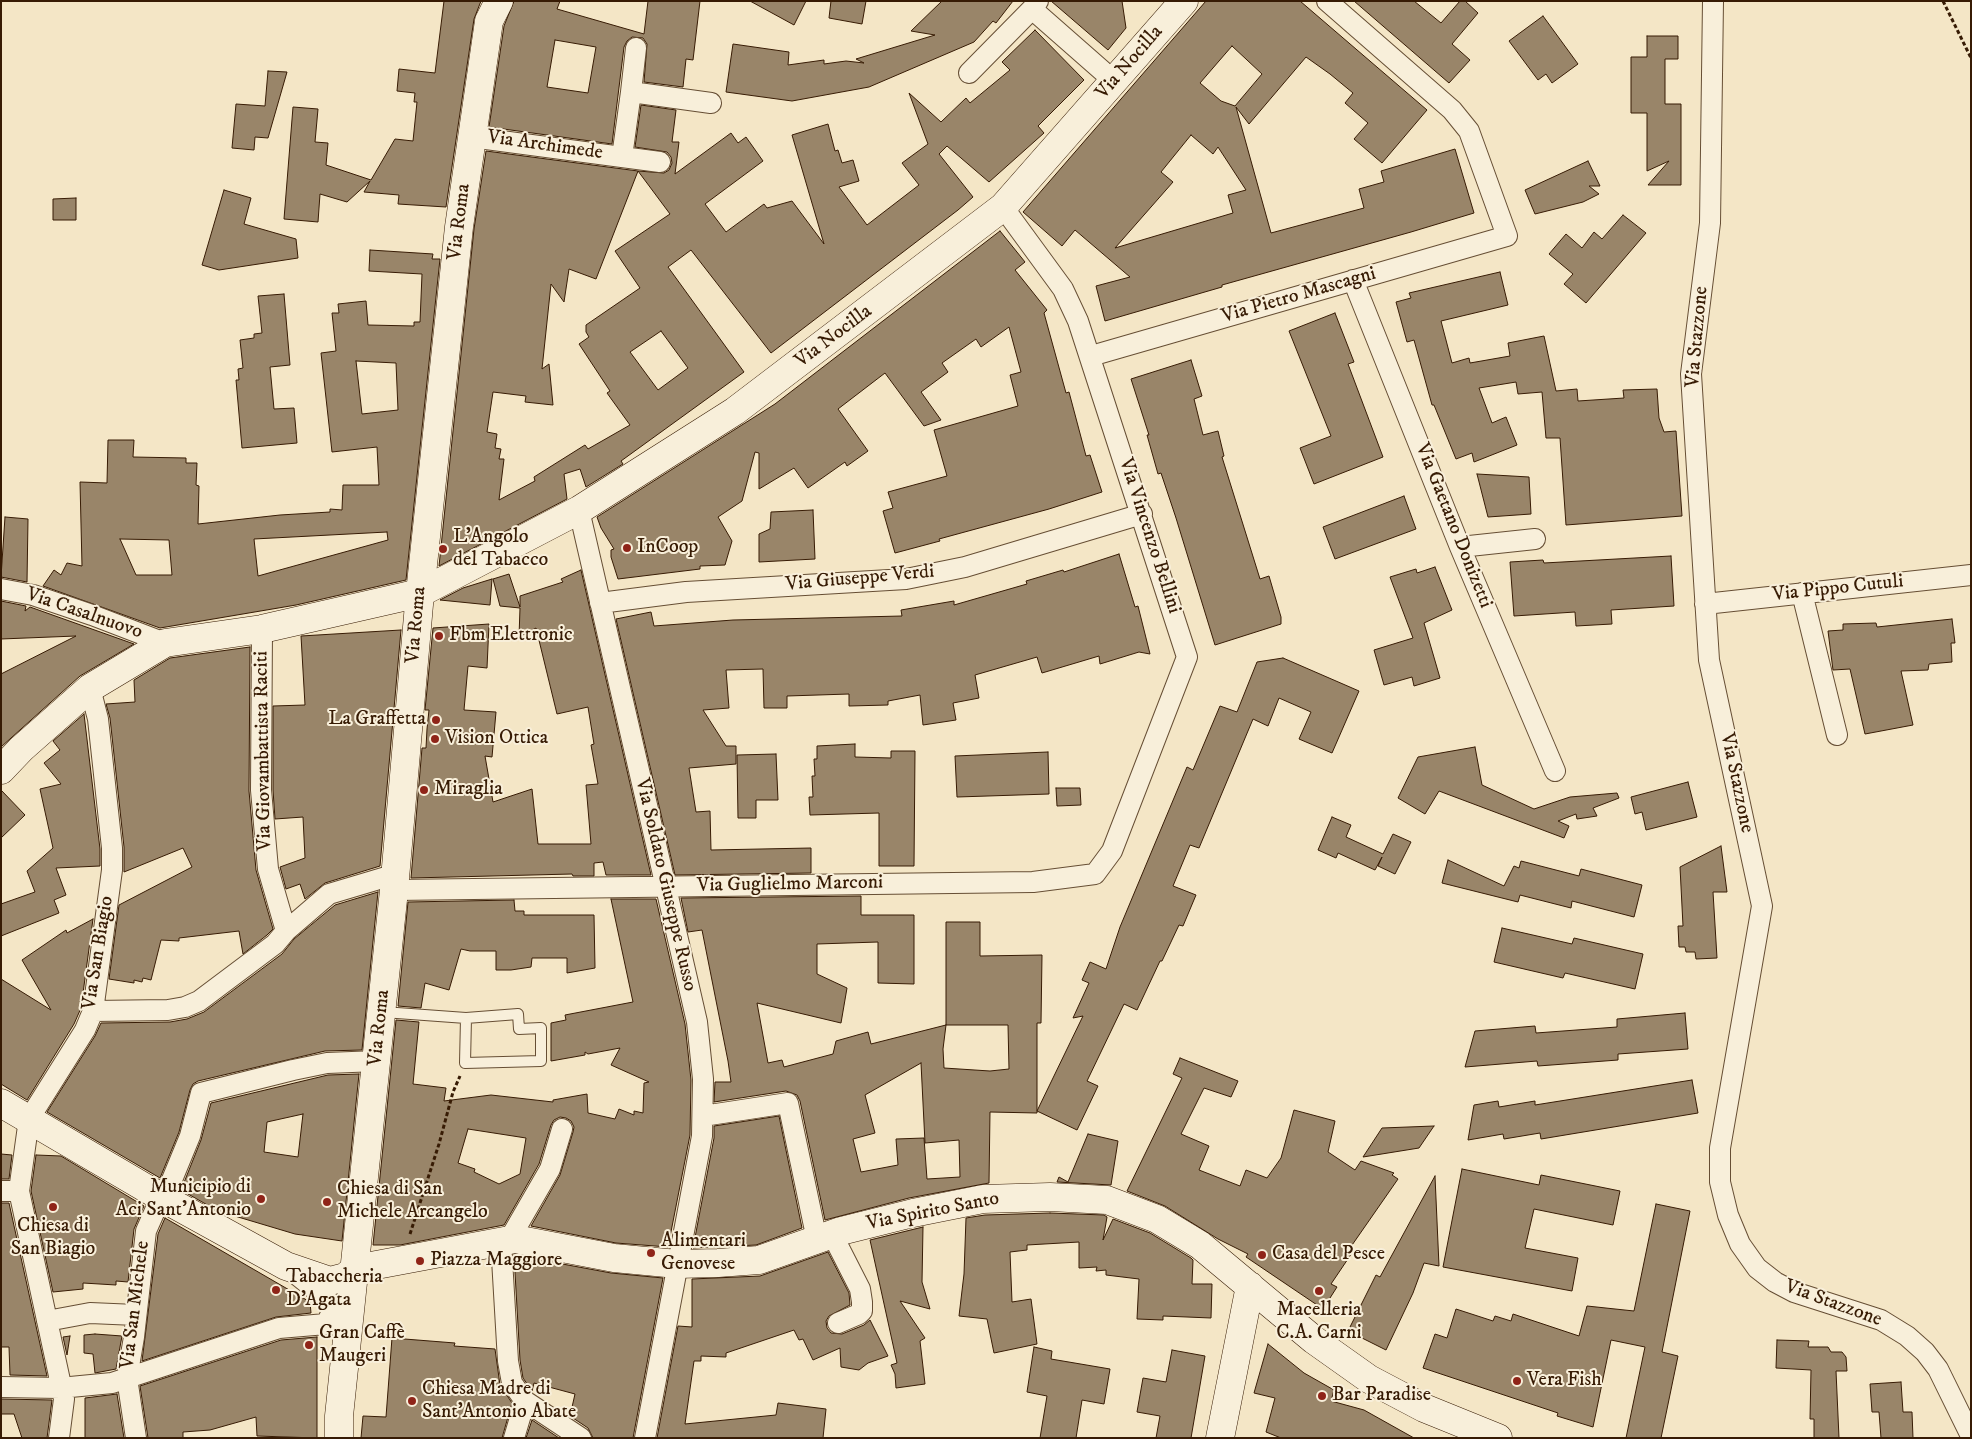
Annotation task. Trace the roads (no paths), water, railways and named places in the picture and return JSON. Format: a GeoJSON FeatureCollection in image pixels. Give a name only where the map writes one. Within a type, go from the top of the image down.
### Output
{"type":"FeatureCollection","features":[{"type":"Feature","properties":{"kind":"street","name":"Via Nocilla"},"geometry":{"type":"LineString","coordinates":[[165,643],[262,629],[420,593],[579,510],[735,411],[1003,207],[1184,1]]}},
{"type":"Feature","properties":{"kind":"street","name":"Via Pietro Mascagni"},"geometry":{"type":"LineString","coordinates":[[1091,356],[1507,236],[1470,131],[1452,110],[1327,1]]}},
{"type":"Feature","properties":{"kind":"street","name":"Via Stazzone"},"geometry":{"type":"LineString","coordinates":[[1712,1],[1710,223],[1691,374],[1709,660],[1762,906],[1720,1148],[1720,1182],[1728,1215],[1740,1244],[1757,1268],[1775,1282],[1794,1292],[1880,1320],[1907,1336],[1925,1352],[1938,1369],[1971,1436]]}},
{"type":"Feature","properties":{"kind":"street","name":"Via Roma"},"geometry":{"type":"LineString","coordinates":[[339,1427],[329,1325],[356,1256],[395,882],[420,593],[458,237],[489,22],[496,5]]}},
{"type":"Feature","properties":{"kind":"street"},"geometry":{"type":"LineString","coordinates":[[969,73],[1035,5],[1114,81]]}},
{"type":"Feature","properties":{"kind":"street","name":"Via Archimede"},"geometry":{"type":"LineString","coordinates":[[471,137],[622,157],[636,48]]}},
{"type":"Feature","properties":{"kind":"street"},"geometry":{"type":"LineString","coordinates":[[631,92],[711,102]]}},
{"type":"Feature","properties":{"kind":"street"},"geometry":{"type":"LineString","coordinates":[[622,157],[660,162]]}},
{"type":"Feature","properties":{"kind":"street","name":"Via Vincenzo Bellini"},"geometry":{"type":"LineString","coordinates":[[1003,207],[1063,289],[1078,321],[1091,356],[1187,657],[1112,851],[1095,874]]}},
{"type":"Feature","properties":{"kind":"street","name":"Via Gaetano Donizetti"},"geometry":{"type":"LineString","coordinates":[[1353,280],[1460,547],[1555,771]]}},
{"type":"Feature","properties":{"kind":"street","name":"Via Soldato Giuseppe Russo"},"geometry":{"type":"LineString","coordinates":[[579,510],[697,1022],[703,1079],[702,1136],[645,1438]]}},
{"type":"Feature","properties":{"kind":"street","name":"Via Giuseppe Verdi"},"geometry":{"type":"LineString","coordinates":[[600,603],[686,592],[906,578],[966,567],[1142,514]]}},
{"type":"Feature","properties":{"kind":"street"},"geometry":{"type":"LineString","coordinates":[[1460,547],[1535,539]]}},
{"type":"Feature","properties":{"kind":"street","name":"Via Pippo Cutuli"},"geometry":{"type":"LineString","coordinates":[[1705,604],[1971,575]]}},
{"type":"Feature","properties":{"kind":"street","name":"Via Casalnuovo"},"geometry":{"type":"LineString","coordinates":[[1,588],[33,595],[165,643]]}},
{"type":"Feature","properties":{"kind":"street"},"geometry":{"type":"LineString","coordinates":[[1802,593],[1837,735]]}},
{"type":"Feature","properties":{"kind":"street","name":"Via Giovambattista Raciti"},"geometry":{"type":"LineString","coordinates":[[262,629],[261,790],[268,869],[286,931]]}},
{"type":"Feature","properties":{"kind":"street"},"geometry":{"type":"LineString","coordinates":[[1,770],[21,749],[90,688],[165,643]]}},
{"type":"Feature","properties":{"kind":"street","name":"Via San Biagio"},"geometry":{"type":"LineString","coordinates":[[59,1438],[64,1400],[47,1321],[10,1191],[29,1119],[85,1030],[93,1011],[112,870],[112,848],[98,718],[90,688]]}},
{"type":"Feature","properties":{"kind":"street","name":"Via Guglielmo Marconi"},"geometry":{"type":"LineString","coordinates":[[93,1011],[185,1008],[199,1001],[275,944],[286,931],[329,894],[395,882],[666,887],[1034,882],[1095,874]]}},
{"type":"Feature","properties":{"kind":"street","name":"Via San Michele"},"geometry":{"type":"LineString","coordinates":[[136,1438],[127,1378],[146,1231],[161,1197],[169,1187],[190,1136],[201,1093],[327,1063],[377,1061]]}},
{"type":"Feature","properties":{"kind":"street"},"geometry":{"type":"LineString","coordinates":[[703,1116],[788,1103],[825,1237],[860,1289],[862,1311],[838,1323]]}},
{"type":"Feature","properties":{"kind":"street"},"geometry":{"type":"LineString","coordinates":[[1,1104],[161,1197],[286,1266],[330,1281],[345,1276],[356,1256],[404,1260],[509,1240]]}},
{"type":"Feature","properties":{"kind":"street"},"geometry":{"type":"LineString","coordinates":[[562,1129],[550,1168],[509,1240],[508,1361],[512,1383],[525,1401],[581,1438]]}},
{"type":"Feature","properties":{"kind":"street","name":"Via Spirito Santo"},"geometry":{"type":"LineString","coordinates":[[509,1240],[614,1258],[677,1264],[759,1260],[825,1237],[913,1212],[983,1199],[1050,1197],[1107,1200],[1157,1219],[1200,1245],[1314,1340],[1369,1379],[1424,1408],[1498,1438]]}},
{"type":"Feature","properties":{"kind":"street"},"geometry":{"type":"LineString","coordinates":[[1,1386],[60,1388],[112,1383],[278,1328],[329,1325],[332,1312],[327,1300],[286,1266]]}},
{"type":"Feature","properties":{"kind":"street"},"geometry":{"type":"LineString","coordinates":[[1220,1438],[1250,1286]]}},
{"type":"Feature","properties":{"kind":"street"},"geometry":{"type":"LineString","coordinates":[[47,1321],[90,1313],[136,1315]]}},
{"type":"Feature","properties":{"kind":"street"},"geometry":{"type":"LineString","coordinates":[[514,1438],[525,1401]]}},
{"type":"Feature","properties":{"kind":"lane"},"geometry":{"type":"LineString","coordinates":[[382,1012],[466,1018],[518,1014],[519,1029],[541,1028],[541,1061],[465,1063],[466,1018]]}},
{"type":"Feature","properties":{"kind":"place","name":"InCoop"},"geometry":{"type":"Point","coordinates":[627,548]}},
{"type":"Feature","properties":{"kind":"place","name":"L'Angolo del Tabacco"},"geometry":{"type":"Point","coordinates":[443,549]}},
{"type":"Feature","properties":{"kind":"place","name":"Fbm Elettronic"},"geometry":{"type":"Point","coordinates":[439,636]}},
{"type":"Feature","properties":{"kind":"place","name":"La Graffetta"},"geometry":{"type":"Point","coordinates":[436,720]}},
{"type":"Feature","properties":{"kind":"place","name":"Vision Ottica"},"geometry":{"type":"Point","coordinates":[435,739]}},
{"type":"Feature","properties":{"kind":"place","name":"Miraglia"},"geometry":{"type":"Point","coordinates":[424,790]}},
{"type":"Feature","properties":{"kind":"place","name":"Municipio di Aci Sant'Antonio"},"geometry":{"type":"Point","coordinates":[261,1199]}},
{"type":"Feature","properties":{"kind":"place","name":"Chiesa di San Michele Arcangelo"},"geometry":{"type":"Point","coordinates":[327,1202]}},
{"type":"Feature","properties":{"kind":"place","name":"Chiesa di San Biagio"},"geometry":{"type":"Point","coordinates":[53,1207]}},
{"type":"Feature","properties":{"kind":"place","name":"Alimentari Genovese"},"geometry":{"type":"Point","coordinates":[651,1253]}},
{"type":"Feature","properties":{"kind":"place","name":"Casa del Pesce"},"geometry":{"type":"Point","coordinates":[1262,1255]}},
{"type":"Feature","properties":{"kind":"place","name":"Piazza Maggiore"},"geometry":{"type":"Point","coordinates":[420,1261]}},
{"type":"Feature","properties":{"kind":"place","name":"Tabaccheria D'Agata"},"geometry":{"type":"Point","coordinates":[276,1290]}},
{"type":"Feature","properties":{"kind":"place","name":"Macelleria C.A. Carni"},"geometry":{"type":"Point","coordinates":[1319,1291]}},
{"type":"Feature","properties":{"kind":"place","name":"Gran Caffè Maugeri"},"geometry":{"type":"Point","coordinates":[309,1345]}},
{"type":"Feature","properties":{"kind":"place","name":"Vera Fish"},"geometry":{"type":"Point","coordinates":[1517,1381]}},
{"type":"Feature","properties":{"kind":"place","name":"Bar Paradise"},"geometry":{"type":"Point","coordinates":[1322,1396]}},
{"type":"Feature","properties":{"kind":"place","name":"Chiesa Madre di Sant'Antonio Abate"},"geometry":{"type":"Point","coordinates":[412,1401]}}]}
